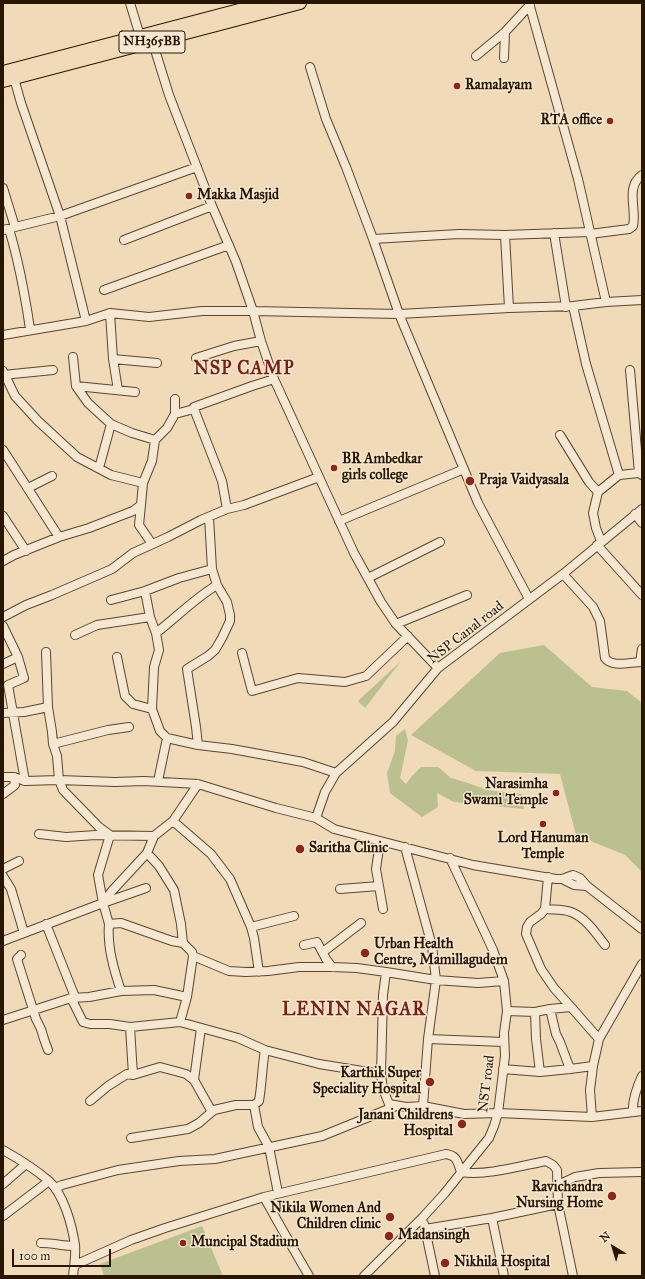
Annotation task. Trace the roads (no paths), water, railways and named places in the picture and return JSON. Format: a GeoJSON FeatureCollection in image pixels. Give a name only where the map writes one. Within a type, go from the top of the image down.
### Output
{"type":"FeatureCollection","features":[{"type":"Feature","properties":{"kind":"highway","name":"NH365BB"},"geometry":{"type":"LineString","coordinates":[[9,79],[245,6],[266,3]]}},
{"type":"Feature","properties":{"kind":"highway","name":"NH365BB"},"geometry":{"type":"LineString","coordinates":[[3,72],[297,3]]}},
{"type":"Feature","properties":{"kind":"street"},"geometry":{"type":"LineString","coordinates":[[130,3],[148,37],[196,167],[236,262],[274,379],[339,521],[354,553],[381,602],[396,624],[438,668]]}},
{"type":"Feature","properties":{"kind":"street"},"geometry":{"type":"LineString","coordinates":[[476,56],[505,32],[529,4]]}},
{"type":"Feature","properties":{"kind":"street"},"geometry":{"type":"LineString","coordinates":[[529,4],[578,179],[606,302]]}},
{"type":"Feature","properties":{"kind":"street"},"geometry":{"type":"LineString","coordinates":[[504,58],[505,32]]}},
{"type":"Feature","properties":{"kind":"street"},"geometry":{"type":"LineString","coordinates":[[310,67],[326,119],[373,238],[399,314],[478,502],[529,599]]}},
{"type":"Feature","properties":{"kind":"street"},"geometry":{"type":"LineString","coordinates":[[9,79],[20,102],[60,216],[86,321]]}},
{"type":"Feature","properties":{"kind":"street"},"geometry":{"type":"LineString","coordinates":[[9,229],[60,216],[196,167]]}},
{"type":"Feature","properties":{"kind":"street"},"geometry":{"type":"LineString","coordinates":[[373,238],[459,234],[505,235],[590,233],[629,229],[633,226],[635,220],[632,196],[634,185],[642,175]]}},
{"type":"Feature","properties":{"kind":"street"},"geometry":{"type":"LineString","coordinates":[[3,188],[9,229],[24,288],[30,329]]}},
{"type":"Feature","properties":{"kind":"street"},"geometry":{"type":"LineString","coordinates":[[124,240],[212,206]]}},
{"type":"Feature","properties":{"kind":"street"},"geometry":{"type":"LineString","coordinates":[[554,233],[569,307],[619,475]]}},
{"type":"Feature","properties":{"kind":"street"},"geometry":{"type":"LineString","coordinates":[[505,235],[509,308]]}},
{"type":"Feature","properties":{"kind":"street"},"geometry":{"type":"LineString","coordinates":[[104,290],[229,244]]}},
{"type":"Feature","properties":{"kind":"street"},"geometry":{"type":"LineString","coordinates":[[3,335],[30,329],[86,321],[110,313],[149,317],[202,311],[399,314],[509,308],[569,307],[606,302],[642,300]]}},
{"type":"Feature","properties":{"kind":"street"},"geometry":{"type":"LineString","coordinates":[[110,313],[113,359],[118,390]]}},
{"type":"Feature","properties":{"kind":"street"},"geometry":{"type":"LineString","coordinates":[[196,358],[234,346],[261,341]]}},
{"type":"Feature","properties":{"kind":"street"},"geometry":{"type":"LineString","coordinates":[[73,357],[76,386],[88,403],[111,424],[132,433],[155,440]]}},
{"type":"Feature","properties":{"kind":"street"},"geometry":{"type":"LineString","coordinates":[[113,359],[157,363]]}},
{"type":"Feature","properties":{"kind":"street"},"geometry":{"type":"LineString","coordinates":[[53,370],[3,374],[15,396],[38,421],[77,457],[111,475],[143,483]]}},
{"type":"Feature","properties":{"kind":"street"},"geometry":{"type":"LineString","coordinates":[[630,370],[640,474],[619,475],[598,492],[593,513],[599,543],[642,595]]}},
{"type":"Feature","properties":{"kind":"street"},"geometry":{"type":"LineString","coordinates":[[175,414],[194,409],[194,407],[274,379]]}},
{"type":"Feature","properties":{"kind":"street"},"geometry":{"type":"LineString","coordinates":[[76,386],[135,392]]}},
{"type":"Feature","properties":{"kind":"street"},"geometry":{"type":"LineString","coordinates":[[152,544],[139,526],[143,483],[152,461],[155,440],[167,428],[175,414],[175,399]]}},
{"type":"Feature","properties":{"kind":"street"},"geometry":{"type":"LineString","coordinates":[[194,409],[222,481],[227,509]]}},
{"type":"Feature","properties":{"kind":"street"},"geometry":{"type":"LineString","coordinates":[[99,468],[111,424]]}},
{"type":"Feature","properties":{"kind":"street"},"geometry":{"type":"LineString","coordinates":[[560,435],[589,482],[598,492]]}},
{"type":"Feature","properties":{"kind":"street"},"geometry":{"type":"LineString","coordinates":[[3,450],[59,537]]}},
{"type":"Feature","properties":{"kind":"street"},"geometry":{"type":"LineString","coordinates":[[339,521],[464,470]]}},
{"type":"Feature","properties":{"kind":"street"},"geometry":{"type":"LineString","coordinates":[[28,488],[52,476]]}},
{"type":"Feature","properties":{"kind":"street"},"geometry":{"type":"LineString","coordinates":[[3,617],[26,605],[112,569],[133,553],[201,520],[227,509],[319,477]]}},
{"type":"Feature","properties":{"kind":"street"},"geometry":{"type":"LineString","coordinates":[[3,561],[59,537],[89,528],[133,511],[141,505]]}},
{"type":"Feature","properties":{"kind":"street"},"geometry":{"type":"LineString","coordinates":[[639,511],[642,523]]}},
{"type":"Feature","properties":{"kind":"street","name":"NSP Canal road"},"geometry":{"type":"LineString","coordinates":[[316,818],[325,792],[336,773],[393,722],[438,668],[563,574],[639,511]]}},
{"type":"Feature","properties":{"kind":"street"},"geometry":{"type":"LineString","coordinates":[[3,516],[26,551]]}},
{"type":"Feature","properties":{"kind":"street"},"geometry":{"type":"LineString","coordinates":[[198,745],[186,669],[208,656],[214,650],[222,638],[230,621],[227,602],[217,585],[212,569],[209,517]]}},
{"type":"Feature","properties":{"kind":"street"},"geometry":{"type":"LineString","coordinates":[[368,578],[440,542]]}},
{"type":"Feature","properties":{"kind":"street"},"geometry":{"type":"LineString","coordinates":[[111,600],[145,592],[179,578],[212,569]]}},
{"type":"Feature","properties":{"kind":"street"},"geometry":{"type":"LineString","coordinates":[[563,574],[593,607],[600,621],[605,658],[608,662],[613,664],[641,662],[642,649]]}},
{"type":"Feature","properties":{"kind":"street"},"geometry":{"type":"LineString","coordinates":[[156,633],[202,594],[217,585]]}},
{"type":"Feature","properties":{"kind":"street"},"geometry":{"type":"LineString","coordinates":[[145,592],[159,650],[154,667],[152,709],[160,731],[167,738],[198,745],[232,749],[302,762],[336,773]]}},
{"type":"Feature","properties":{"kind":"street"},"geometry":{"type":"LineString","coordinates":[[396,624],[467,595]]}},
{"type":"Feature","properties":{"kind":"street"},"geometry":{"type":"LineString","coordinates":[[75,635],[97,625],[150,617]]}},
{"type":"Feature","properties":{"kind":"street"},"geometry":{"type":"LineString","coordinates":[[3,626],[18,658],[24,678],[8,685],[25,781]]}},
{"type":"Feature","properties":{"kind":"street"},"geometry":{"type":"LineString","coordinates":[[242,653],[252,692],[298,678],[345,682],[366,676],[408,636]]}},
{"type":"Feature","properties":{"kind":"street"},"geometry":{"type":"LineString","coordinates":[[46,652],[48,707],[53,744],[57,756],[62,790],[99,827],[110,835]]}},
{"type":"Feature","properties":{"kind":"street"},"geometry":{"type":"LineString","coordinates":[[117,657],[124,696],[133,704],[152,709]]}},
{"type":"Feature","properties":{"kind":"street"},"geometry":{"type":"LineString","coordinates":[[3,664],[18,658]]}},
{"type":"Feature","properties":{"kind":"street"},"geometry":{"type":"LineString","coordinates":[[3,713],[24,712],[48,707]]}},
{"type":"Feature","properties":{"kind":"street"},"geometry":{"type":"LineString","coordinates":[[53,744],[129,726]]}},
{"type":"Feature","properties":{"kind":"street"},"geometry":{"type":"LineString","coordinates":[[158,781],[167,738]]}},
{"type":"Feature","properties":{"kind":"street"},"geometry":{"type":"LineString","coordinates":[[3,777],[14,777],[25,781],[158,781],[198,784],[276,808],[316,818],[334,829],[473,865],[562,879],[573,875],[580,878],[587,886],[641,926]]}},
{"type":"Feature","properties":{"kind":"street"},"geometry":{"type":"LineString","coordinates":[[3,794],[15,785],[14,777]]}},
{"type":"Feature","properties":{"kind":"street"},"geometry":{"type":"LineString","coordinates":[[103,903],[111,892],[147,854],[154,836],[173,821],[198,784]]}},
{"type":"Feature","properties":{"kind":"street"},"geometry":{"type":"LineString","coordinates":[[173,821],[211,854],[230,878],[251,927],[259,972]]}},
{"type":"Feature","properties":{"kind":"street"},"geometry":{"type":"LineString","coordinates":[[39,834],[66,837],[110,835],[154,836]]}},
{"type":"Feature","properties":{"kind":"street"},"geometry":{"type":"LineString","coordinates":[[110,835],[98,875],[103,903],[109,924],[108,934],[113,967],[120,991]]}},
{"type":"Feature","properties":{"kind":"street"},"geometry":{"type":"LineString","coordinates":[[380,842],[376,869],[383,909]]}},
{"type":"Feature","properties":{"kind":"street"},"geometry":{"type":"LineString","coordinates":[[405,847],[432,946],[436,980],[428,1039],[423,1106]]}},
{"type":"Feature","properties":{"kind":"street"},"geometry":{"type":"LineString","coordinates":[[147,854],[159,866],[174,890],[184,943],[192,952],[193,956],[187,997],[180,1022]]}},
{"type":"Feature","properties":{"kind":"street","name":"NST road"},"geometry":{"type":"LineString","coordinates":[[364,1276],[423,1217],[489,1138],[498,1113],[505,1056],[504,1033],[507,1011],[504,981],[493,950],[450,858]]}},
{"type":"Feature","properties":{"kind":"street"},"geometry":{"type":"LineString","coordinates":[[3,870],[19,861]]}},
{"type":"Feature","properties":{"kind":"street"},"geometry":{"type":"LineString","coordinates":[[3,876],[11,889],[24,933]]}},
{"type":"Feature","properties":{"kind":"street"},"geometry":{"type":"LineString","coordinates":[[548,877],[545,909],[542,914],[530,922],[527,927],[526,934],[541,969],[554,988],[599,1039]]}},
{"type":"Feature","properties":{"kind":"street"},"geometry":{"type":"LineString","coordinates":[[340,890],[379,886]]}},
{"type":"Feature","properties":{"kind":"street"},"geometry":{"type":"LineString","coordinates":[[3,941],[146,888]]}},
{"type":"Feature","properties":{"kind":"street"},"geometry":{"type":"LineString","coordinates":[[545,909],[572,912],[594,930],[605,945]]}},
{"type":"Feature","properties":{"kind":"street"},"geometry":{"type":"LineString","coordinates":[[251,927],[294,916]]}},
{"type":"Feature","properties":{"kind":"street"},"geometry":{"type":"LineString","coordinates":[[109,924],[121,923],[172,941],[184,943]]}},
{"type":"Feature","properties":{"kind":"street"},"geometry":{"type":"LineString","coordinates":[[323,952],[361,923]]}},
{"type":"Feature","properties":{"kind":"street"},"geometry":{"type":"LineString","coordinates":[[46,924],[83,1022],[90,1024],[110,1024],[130,1027],[180,1022],[238,1038],[265,1050],[319,1064],[381,1074]]}},
{"type":"Feature","properties":{"kind":"street"},"geometry":{"type":"LineString","coordinates":[[304,945],[318,942],[332,967]]}},
{"type":"Feature","properties":{"kind":"street"},"geometry":{"type":"LineString","coordinates":[[21,955],[17,959],[33,1010],[48,1050]]}},
{"type":"Feature","properties":{"kind":"street"},"geometry":{"type":"LineString","coordinates":[[193,956],[229,971],[259,972],[299,967],[332,967],[357,968],[436,980],[478,983],[504,981]]}},
{"type":"Feature","properties":{"kind":"street"},"geometry":{"type":"LineString","coordinates":[[592,1117],[590,1090],[593,1066],[599,1039],[642,964]]}},
{"type":"Feature","properties":{"kind":"street"},"geometry":{"type":"LineString","coordinates":[[386,972],[383,995],[381,1074],[382,1088],[389,1104],[406,1107],[423,1106],[464,1114],[498,1113],[592,1117],[642,1111]]}},
{"type":"Feature","properties":{"kind":"street"},"geometry":{"type":"LineString","coordinates":[[3,1020],[73,998],[89,997],[120,991],[154,990],[187,997]]}},
{"type":"Feature","properties":{"kind":"street"},"geometry":{"type":"LineString","coordinates":[[507,1011],[535,1012],[571,1007]]}},
{"type":"Feature","properties":{"kind":"street"},"geometry":{"type":"LineString","coordinates":[[550,1009],[556,1034],[570,1069]]}},
{"type":"Feature","properties":{"kind":"street"},"geometry":{"type":"LineString","coordinates":[[535,1012],[536,1039],[540,1072]]}},
{"type":"Feature","properties":{"kind":"street"},"geometry":{"type":"LineString","coordinates":[[130,1027],[133,1075]]}},
{"type":"Feature","properties":{"kind":"street"},"geometry":{"type":"LineString","coordinates":[[194,1080],[201,1028]]}},
{"type":"Feature","properties":{"kind":"street"},"geometry":{"type":"LineString","coordinates":[[428,1039],[504,1042]]}},
{"type":"Feature","properties":{"kind":"street"},"geometry":{"type":"LineString","coordinates":[[131,1138],[188,1128],[198,1123],[214,1110],[236,1105],[254,1105],[259,1101],[265,1050]]}},
{"type":"Feature","properties":{"kind":"street"},"geometry":{"type":"LineString","coordinates":[[503,1069],[540,1072],[593,1066]]}},
{"type":"Feature","properties":{"kind":"street"},"geometry":{"type":"LineString","coordinates":[[90,1101],[127,1074],[133,1075],[160,1067],[186,1074],[194,1080],[212,1112]]}},
{"type":"Feature","properties":{"kind":"street"},"geometry":{"type":"LineString","coordinates":[[633,1112],[638,1085],[642,1076]]}},
{"type":"Feature","properties":{"kind":"street"},"geometry":{"type":"LineString","coordinates":[[254,1105],[258,1128],[269,1147],[278,1193]]}},
{"type":"Feature","properties":{"kind":"street"},"geometry":{"type":"LineString","coordinates":[[55,1188],[118,1170],[179,1161],[215,1159],[322,1136],[396,1105]]}},
{"type":"Feature","properties":{"kind":"street"},"geometry":{"type":"LineString","coordinates":[[3,1150],[26,1164],[49,1181],[55,1188],[68,1212],[75,1246],[75,1265],[73,1276]]}},
{"type":"Feature","properties":{"kind":"street"},"geometry":{"type":"LineString","coordinates":[[75,1265],[131,1240],[264,1196],[446,1154],[452,1155],[456,1158],[461,1172],[471,1174],[546,1161],[553,1165],[557,1170],[558,1204],[573,1276]]}},
{"type":"Feature","properties":{"kind":"street"},"geometry":{"type":"LineString","coordinates":[[3,1184],[26,1164]]}},
{"type":"Feature","properties":{"kind":"street"},"geometry":{"type":"LineString","coordinates":[[558,1185],[575,1177],[599,1173],[642,1172]]}},
{"type":"Feature","properties":{"kind":"street"},"geometry":{"type":"LineString","coordinates":[[3,1216],[49,1181]]}},
{"type":"Feature","properties":{"kind":"street"},"geometry":{"type":"LineString","coordinates":[[264,1196],[309,1276]]}},
{"type":"Feature","properties":{"kind":"street"},"geometry":{"type":"LineString","coordinates":[[425,1229],[492,1218],[558,1204]]}},
{"type":"Feature","properties":{"kind":"street"},"geometry":{"type":"LineString","coordinates":[[423,1217],[436,1276]]}},
{"type":"Feature","properties":{"kind":"street"},"geometry":{"type":"LineString","coordinates":[[492,1218],[504,1276]]}},
{"type":"Feature","properties":{"kind":"street"},"geometry":{"type":"LineString","coordinates":[[41,1243],[75,1246]]}},
{"type":"Feature","properties":{"kind":"place","name":"Ramalayam"},"geometry":{"type":"Point","coordinates":[457,86]}},
{"type":"Feature","properties":{"kind":"place","name":"RTA office"},"geometry":{"type":"Point","coordinates":[610,121]}},
{"type":"Feature","properties":{"kind":"place","name":"Makka Masjid"},"geometry":{"type":"Point","coordinates":[189,196]}},
{"type":"Feature","properties":{"kind":"place","name":"BR Ambedkar girls college"},"geometry":{"type":"Point","coordinates":[334,468]}},
{"type":"Feature","properties":{"kind":"place","name":"Praja Vaidyasala"},"geometry":{"type":"Point","coordinates":[470,481]}},
{"type":"Feature","properties":{"kind":"place","name":"Narasimha Swami Temple"},"geometry":{"type":"Point","coordinates":[556,793]}},
{"type":"Feature","properties":{"kind":"place","name":"Lord Hanuman Temple"},"geometry":{"type":"Point","coordinates":[543,824]}},
{"type":"Feature","properties":{"kind":"place","name":"Saritha Clinic"},"geometry":{"type":"Point","coordinates":[300,849]}},
{"type":"Feature","properties":{"kind":"place","name":"Urban Health Centre, Mamillagudem"},"geometry":{"type":"Point","coordinates":[365,953]}},
{"type":"Feature","properties":{"kind":"place","name":"Karthik Super Speciality Hospital"},"geometry":{"type":"Point","coordinates":[430,1082]}},
{"type":"Feature","properties":{"kind":"place","name":"Janani Childrens Hospital"},"geometry":{"type":"Point","coordinates":[462,1124]}},
{"type":"Feature","properties":{"kind":"place","name":"Ravichandra Nursing Home"},"geometry":{"type":"Point","coordinates":[612,1196]}},
{"type":"Feature","properties":{"kind":"place","name":"Nikila Women And Children clinic"},"geometry":{"type":"Point","coordinates":[390,1217]}},
{"type":"Feature","properties":{"kind":"place","name":"Madansingh"},"geometry":{"type":"Point","coordinates":[389,1236]}},
{"type":"Feature","properties":{"kind":"place","name":"Muncipal Stadium"},"geometry":{"type":"Point","coordinates":[183,1243]}},
{"type":"Feature","properties":{"kind":"place","name":"Nikhila Hospital"},"geometry":{"type":"Point","coordinates":[445,1263]}},
{"type":"Feature","properties":{"kind":"district","name":"NSP CAMP"},"geometry":{"type":"Point","coordinates":[244,370]}},
{"type":"Feature","properties":{"kind":"district","name":"LENIN NAGAR"},"geometry":{"type":"Point","coordinates":[354,1011]}}]}
